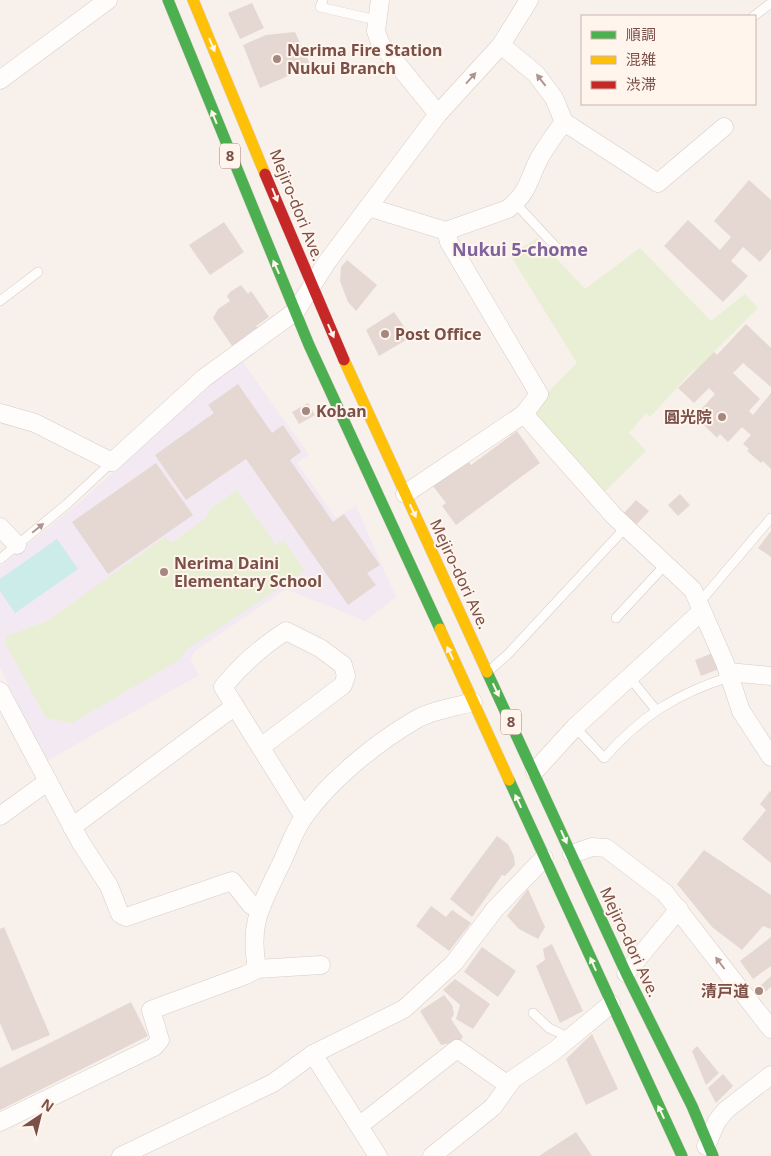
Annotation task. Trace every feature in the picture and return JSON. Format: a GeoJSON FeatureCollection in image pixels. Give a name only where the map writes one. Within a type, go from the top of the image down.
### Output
{"type":"FeatureCollection","features":[{"type":"Feature","properties":{"kind":"main road","name":"8"},"geometry":{"type":"LineString","coordinates":[[168,0],[222,136],[296,311],[610,1004],[682,1156]]}},
{"type":"Feature","properties":{"kind":"main road","name":"Mejiro-dori Ave."},"geometry":{"type":"LineString","coordinates":[[194,0],[312,286],[405,494],[535,771],[626,974],[692,1106],[707,1152]]}},
{"type":"Feature","properties":{"kind":"street"},"geometry":{"type":"LineString","coordinates":[[0,80],[108,0]]}},
{"type":"Feature","properties":{"kind":"street"},"geometry":{"type":"LineString","coordinates":[[380,0],[376,20],[376,31],[380,43],[438,114]]}},
{"type":"Feature","properties":{"kind":"street"},"geometry":{"type":"LineString","coordinates":[[1,411],[35,423],[112,462],[204,378],[296,311],[327,262],[438,114],[501,46],[529,0]]}},
{"type":"Feature","properties":{"kind":"street"},"geometry":{"type":"LineString","coordinates":[[501,46],[536,74],[554,98],[564,122],[658,183],[724,127]]}},
{"type":"Feature","properties":{"kind":"street"},"geometry":{"type":"LineString","coordinates":[[368,207],[446,231],[508,209],[530,183],[538,160],[564,122]]}},
{"type":"Feature","properties":{"kind":"street"},"geometry":{"type":"LineString","coordinates":[[405,494],[524,414],[540,394],[448,242],[446,231]]}},
{"type":"Feature","properties":{"kind":"street"},"geometry":{"type":"LineString","coordinates":[[524,414],[626,527],[693,590],[728,674],[741,711],[771,757]]}},
{"type":"Feature","properties":{"kind":"street"},"geometry":{"type":"LineString","coordinates":[[0,527],[17,545]]}},
{"type":"Feature","properties":{"kind":"street"},"geometry":{"type":"LineString","coordinates":[[535,771],[575,727],[630,678],[700,607]]}},
{"type":"Feature","properties":{"kind":"street"},"geometry":{"type":"LineString","coordinates":[[261,747],[343,685],[346,676],[343,665],[320,648],[286,631],[266,643],[242,664],[223,687],[304,817]]}},
{"type":"Feature","properties":{"kind":"street"},"geometry":{"type":"LineString","coordinates":[[728,674],[771,676]]}},
{"type":"Feature","properties":{"kind":"street"},"geometry":{"type":"LineString","coordinates":[[0,691],[47,782],[108,886],[120,914],[126,917],[232,881],[250,905],[259,909]]}},
{"type":"Feature","properties":{"kind":"street"},"geometry":{"type":"LineString","coordinates":[[257,969],[253,943],[259,909],[288,850],[294,833],[304,817],[345,772],[416,718],[473,702]]}},
{"type":"Feature","properties":{"kind":"street"},"geometry":{"type":"LineString","coordinates":[[72,827],[235,706]]}},
{"type":"Feature","properties":{"kind":"street"},"geometry":{"type":"LineString","coordinates":[[0,816],[47,782]]}},
{"type":"Feature","properties":{"kind":"street"},"geometry":{"type":"LineString","coordinates":[[572,854],[592,847],[613,852],[665,893],[771,1029]]}},
{"type":"Feature","properties":{"kind":"street"},"geometry":{"type":"LineString","coordinates":[[121,1156],[273,1083],[313,1054],[404,1009],[454,963],[495,909],[544,858]]}},
{"type":"Feature","properties":{"kind":"street"},"geometry":{"type":"LineString","coordinates":[[626,974],[679,909]]}},
{"type":"Feature","properties":{"kind":"street"},"geometry":{"type":"LineString","coordinates":[[0,1122],[154,1047],[160,1040],[151,1010],[257,969],[322,965]]}},
{"type":"Feature","properties":{"kind":"street"},"geometry":{"type":"LineString","coordinates":[[432,1156],[494,1107],[508,1085],[570,1038],[610,1004]]}},
{"type":"Feature","properties":{"kind":"street"},"geometry":{"type":"LineString","coordinates":[[359,1126],[457,1049],[508,1085]]}},
{"type":"Feature","properties":{"kind":"street"},"geometry":{"type":"LineString","coordinates":[[313,1054],[378,1156]]}},
{"type":"Feature","properties":{"kind":"street"},"geometry":{"type":"LineString","coordinates":[[707,1152],[717,1121],[726,1110],[771,1074]]}},
{"type":"Feature","properties":{"kind":"lane"},"geometry":{"type":"LineString","coordinates":[[323,0],[320,7],[376,20]]}},
{"type":"Feature","properties":{"kind":"lane"},"geometry":{"type":"LineString","coordinates":[[755,15],[771,3]]}},
{"type":"Feature","properties":{"kind":"lane"},"geometry":{"type":"LineString","coordinates":[[515,203],[557,248]]}},
{"type":"Feature","properties":{"kind":"lane"},"geometry":{"type":"LineString","coordinates":[[0,301],[38,272]]}},
{"type":"Feature","properties":{"kind":"lane"},"geometry":{"type":"LineString","coordinates":[[0,559],[67,504],[112,462]]}},
{"type":"Feature","properties":{"kind":"lane"},"geometry":{"type":"LineString","coordinates":[[700,607],[771,518]]}},
{"type":"Feature","properties":{"kind":"lane"},"geometry":{"type":"LineString","coordinates":[[488,672],[509,653],[626,527]]}},
{"type":"Feature","properties":{"kind":"lane"},"geometry":{"type":"LineString","coordinates":[[616,618],[666,564]]}},
{"type":"Feature","properties":{"kind":"lane"},"geometry":{"type":"LineString","coordinates":[[575,727],[604,758],[619,742],[656,710],[728,674]]}},
{"type":"Feature","properties":{"kind":"lane"},"geometry":{"type":"LineString","coordinates":[[630,678],[656,710]]}},
{"type":"Feature","properties":{"kind":"lane"},"geometry":{"type":"LineString","coordinates":[[533,1013],[549,1028],[570,1038]]}},
{"type":"Feature","properties":{"kind":"shaded area"},"geometry":{"type":"Polygon","coordinates":[[[242,361],[309,455],[297,463],[336,518],[356,506],[396,597],[365,621],[286,589],[195,651],[190,659],[199,675],[45,762],[0,667],[0,566],[74,507],[209,385],[242,361]]]}},
{"type":"Feature","properties":{"kind":"green space"},"geometry":{"type":"Polygon","coordinates":[[[537,238],[585,289],[640,248],[711,321],[745,294],[758,308],[696,370],[694,369],[650,417],[646,413],[629,433],[646,451],[601,495],[532,416],[550,390],[577,363],[510,255],[537,238]]]}},
{"type":"Feature","properties":{"kind":"green space"},"geometry":{"type":"Polygon","coordinates":[[[237,490],[276,545],[284,540],[305,571],[187,649],[179,660],[72,723],[46,718],[5,643],[7,636],[47,621],[165,537],[171,543],[206,518],[210,509],[237,490]]]}},
{"type":"Feature","properties":{"kind":"water"},"geometry":{"type":"Polygon","coordinates":[[[57,539],[78,569],[15,613],[0,591],[0,579],[57,539]]]}},
{"type":"Feature","properties":{"kind":"building"},"geometry":{"type":"Polygon","coordinates":[[[252,3],[264,28],[240,39],[228,13],[252,3]]]}},
{"type":"Feature","properties":{"kind":"building"},"geometry":{"type":"Polygon","coordinates":[[[295,32],[311,66],[260,88],[243,45],[266,35],[295,32]]]}},
{"type":"Feature","properties":{"kind":"building"},"geometry":{"type":"Polygon","coordinates":[[[749,180],[771,200],[771,249],[760,262],[743,247],[731,261],[748,276],[723,302],[664,246],[688,220],[720,250],[731,237],[714,221],[749,180]]]}},
{"type":"Feature","properties":{"kind":"building"},"geometry":{"type":"Polygon","coordinates":[[[224,222],[244,252],[210,275],[189,245],[224,222]]]}},
{"type":"Feature","properties":{"kind":"building"},"geometry":{"type":"Polygon","coordinates":[[[347,260],[377,285],[356,311],[348,302],[340,281],[341,267],[347,260]]]}},
{"type":"Feature","properties":{"kind":"building"},"geometry":{"type":"Polygon","coordinates":[[[241,285],[248,294],[251,291],[269,317],[256,326],[258,328],[232,346],[213,318],[218,309],[230,301],[227,296],[230,292],[241,285]]]}},
{"type":"Feature","properties":{"kind":"building"},"geometry":{"type":"Polygon","coordinates":[[[394,312],[407,331],[400,335],[406,340],[379,356],[366,330],[394,312]]]}},
{"type":"Feature","properties":{"kind":"building"},"geometry":{"type":"Polygon","coordinates":[[[746,324],[771,348],[771,387],[743,363],[733,373],[760,399],[749,411],[753,415],[771,393],[771,469],[763,461],[761,463],[747,451],[749,449],[743,444],[751,435],[742,427],[728,442],[720,434],[717,438],[703,424],[705,421],[697,414],[715,394],[709,388],[694,403],[678,388],[714,352],[717,355],[746,324]]]}},
{"type":"Feature","properties":{"kind":"building"},"geometry":{"type":"Polygon","coordinates":[[[238,384],[272,433],[283,425],[301,452],[290,460],[333,522],[344,514],[380,565],[367,573],[376,585],[348,605],[246,459],[186,500],[155,455],[214,413],[208,405],[238,384]]]}},
{"type":"Feature","properties":{"kind":"building"},"geometry":{"type":"Polygon","coordinates":[[[308,403],[315,415],[299,424],[292,412],[308,403]]]}},
{"type":"Feature","properties":{"kind":"building"},"geometry":{"type":"Polygon","coordinates":[[[517,431],[540,463],[456,525],[442,506],[446,503],[433,486],[467,459],[471,465],[517,431]]]}},
{"type":"Feature","properties":{"kind":"building"},"geometry":{"type":"Polygon","coordinates":[[[156,463],[193,515],[108,574],[72,522],[156,463]]]}},
{"type":"Feature","properties":{"kind":"building"},"geometry":{"type":"Polygon","coordinates":[[[680,494],[690,505],[678,516],[668,505],[680,494]]]}},
{"type":"Feature","properties":{"kind":"building"},"geometry":{"type":"Polygon","coordinates":[[[636,500],[649,511],[636,525],[623,514],[636,500]]]}},
{"type":"Feature","properties":{"kind":"building"},"geometry":{"type":"Polygon","coordinates":[[[771,531],[771,557],[758,548],[771,531]]]}},
{"type":"Feature","properties":{"kind":"building"},"geometry":{"type":"Polygon","coordinates":[[[713,653],[719,669],[701,676],[695,660],[713,653]]]}},
{"type":"Feature","properties":{"kind":"building"},"geometry":{"type":"Polygon","coordinates":[[[770,791],[771,863],[742,839],[766,810],[760,804],[770,791]]]}},
{"type":"Feature","properties":{"kind":"building"},"geometry":{"type":"Polygon","coordinates":[[[497,836],[508,844],[514,856],[515,865],[505,876],[502,875],[472,917],[450,899],[497,836]]]}},
{"type":"Feature","properties":{"kind":"building"},"geometry":{"type":"Polygon","coordinates":[[[704,850],[771,895],[771,929],[763,926],[742,950],[712,927],[677,884],[704,850]]]}},
{"type":"Feature","properties":{"kind":"building"},"geometry":{"type":"Polygon","coordinates":[[[528,889],[545,927],[538,939],[519,929],[507,916],[528,889]]]}},
{"type":"Feature","properties":{"kind":"building"},"geometry":{"type":"Polygon","coordinates":[[[431,906],[446,917],[452,910],[471,923],[449,951],[416,926],[431,906]]]}},
{"type":"Feature","properties":{"kind":"building"},"geometry":{"type":"Polygon","coordinates":[[[4,927],[50,1035],[12,1051],[0,1023],[0,929],[4,927]]]}},
{"type":"Feature","properties":{"kind":"building"},"geometry":{"type":"Polygon","coordinates":[[[771,937],[771,966],[753,979],[740,961],[771,937]]]}},
{"type":"Feature","properties":{"kind":"building"},"geometry":{"type":"Polygon","coordinates":[[[552,944],[583,1011],[560,1023],[536,966],[545,960],[543,949],[552,944]]]}},
{"type":"Feature","properties":{"kind":"building"},"geometry":{"type":"Polygon","coordinates":[[[482,947],[516,971],[498,997],[464,972],[482,947]]]}},
{"type":"Feature","properties":{"kind":"building"},"geometry":{"type":"Polygon","coordinates":[[[771,976],[771,987],[765,992],[760,986],[771,976]]]}},
{"type":"Feature","properties":{"kind":"building"},"geometry":{"type":"Polygon","coordinates":[[[455,979],[490,1004],[473,1029],[456,1019],[460,1005],[443,990],[455,979]]]}},
{"type":"Feature","properties":{"kind":"building"},"geometry":{"type":"Polygon","coordinates":[[[444,995],[452,1005],[454,1014],[451,1019],[463,1037],[460,1041],[441,1045],[420,1011],[444,995]]]}},
{"type":"Feature","properties":{"kind":"building"},"geometry":{"type":"Polygon","coordinates":[[[131,1002],[148,1036],[0,1110],[0,1068],[131,1002]]]}},
{"type":"Feature","properties":{"kind":"building"},"geometry":{"type":"Polygon","coordinates":[[[592,1034],[618,1089],[586,1105],[566,1059],[592,1034]]]}},
{"type":"Feature","properties":{"kind":"building"},"geometry":{"type":"Polygon","coordinates":[[[697,1046],[719,1073],[706,1085],[692,1051],[697,1046]]]}},
{"type":"Feature","properties":{"kind":"building"},"geometry":{"type":"Polygon","coordinates":[[[723,1074],[733,1086],[716,1103],[708,1088],[723,1074]]]}},
{"type":"Feature","properties":{"kind":"building"},"geometry":{"type":"Polygon","coordinates":[[[576,1132],[592,1156],[539,1156],[576,1132]]]}},
{"type":"Feature","properties":{"kind":"traffic: fast"},"geometry":{"type":"LineString","coordinates":[[168,0],[309,345],[440,629]]}},
{"type":"Feature","properties":{"kind":"traffic: fast"},"geometry":{"type":"LineString","coordinates":[[487,672],[626,973],[692,1106],[713,1156]]}},
{"type":"Feature","properties":{"kind":"traffic: fast"},"geometry":{"type":"LineString","coordinates":[[509,780],[682,1156]]}},
{"type":"Feature","properties":{"kind":"traffic: slow"},"geometry":{"type":"LineString","coordinates":[[193,0],[265,174]]}},
{"type":"Feature","properties":{"kind":"traffic: slow"},"geometry":{"type":"LineString","coordinates":[[344,360],[487,672]]}},
{"type":"Feature","properties":{"kind":"traffic: slow"},"geometry":{"type":"LineString","coordinates":[[440,629],[509,780]]}},
{"type":"Feature","properties":{"kind":"traffic: jam"},"geometry":{"type":"LineString","coordinates":[[265,174],[344,360]]}},
{"type":"Feature","properties":{"kind":"place","name":"Nerima Fire Station Nukui Branch"},"geometry":{"type":"Point","coordinates":[277,59]}},
{"type":"Feature","properties":{"kind":"place","name":"Post Office"},"geometry":{"type":"Point","coordinates":[385,334]}},
{"type":"Feature","properties":{"kind":"place","name":"Koban"},"geometry":{"type":"Point","coordinates":[306,411]}},
{"type":"Feature","properties":{"kind":"place","name":"圓光院"},"geometry":{"type":"Point","coordinates":[722,417]}},
{"type":"Feature","properties":{"kind":"place","name":"Nerima Daini Elementary School"},"geometry":{"type":"Point","coordinates":[164,572]}},
{"type":"Feature","properties":{"kind":"place","name":"清戸道"},"geometry":{"type":"Point","coordinates":[759,991]}},
{"type":"Feature","properties":{"kind":"district","name":"Nukui 5-chome"},"geometry":{"type":"Point","coordinates":[520,250]}}]}
